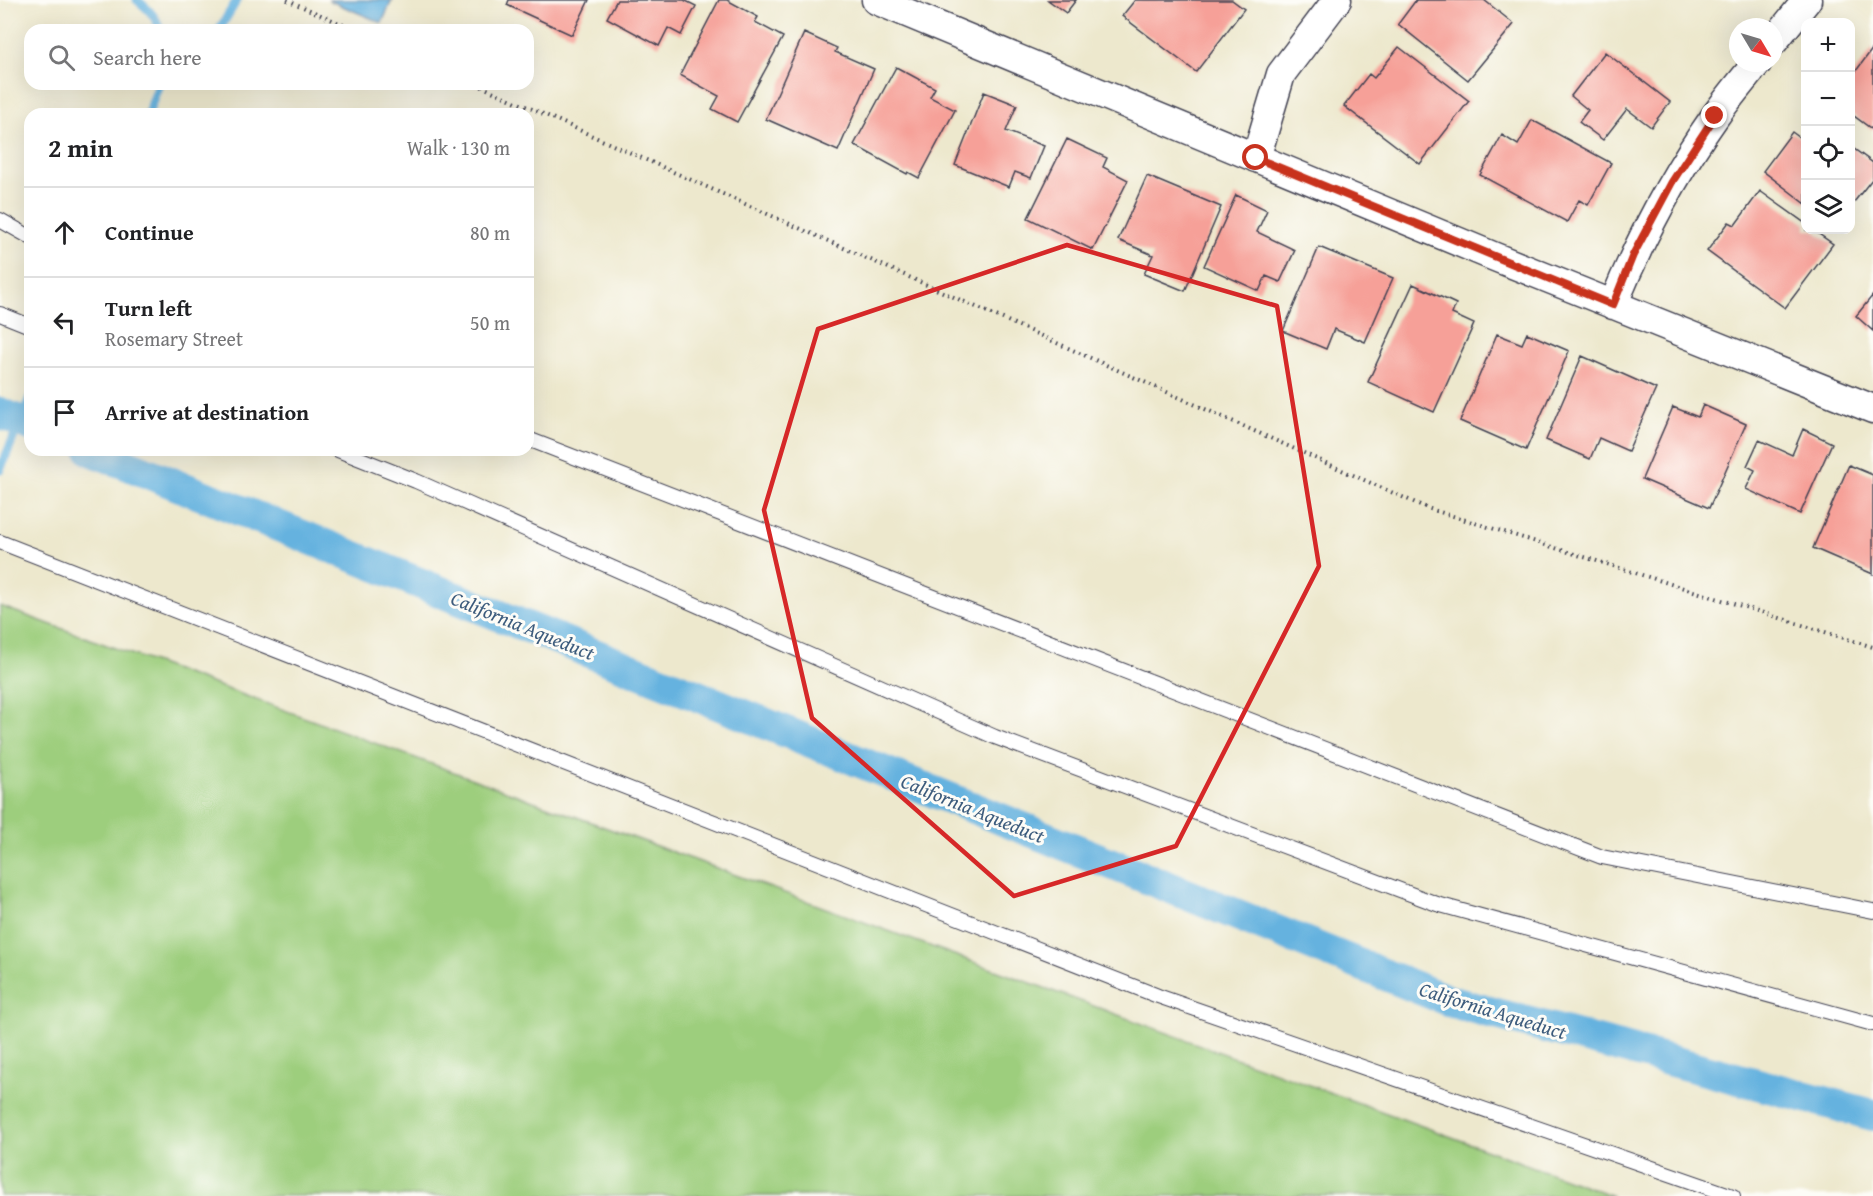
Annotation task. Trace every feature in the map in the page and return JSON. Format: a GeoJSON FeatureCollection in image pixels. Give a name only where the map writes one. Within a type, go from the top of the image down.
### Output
{"type":"FeatureCollection","features":[{"type":"Feature","properties":{"kind":"street"},"geometry":{"type":"LineString","coordinates":[[876,0],[905,6],[1256,158],[1873,409]]}},
{"type":"Feature","properties":{"kind":"street"},"geometry":{"type":"LineString","coordinates":[[1256,158],[1281,74],[1337,0]]}},
{"type":"Feature","properties":{"kind":"street"},"geometry":{"type":"LineString","coordinates":[[1783,30],[1807,0]]}},
{"type":"Feature","properties":{"kind":"street"},"geometry":{"type":"LineString","coordinates":[[1613,305],[1633,255],[1672,182],[1715,116],[1750,72]]}},
{"type":"Feature","properties":{"kind":"lane"},"geometry":{"type":"LineString","coordinates":[[0,220],[24,234]]}},
{"type":"Feature","properties":{"kind":"lane"},"geometry":{"type":"LineString","coordinates":[[0,314],[24,324]]}},
{"type":"Feature","properties":{"kind":"lane"},"geometry":{"type":"LineString","coordinates":[[534,441],[1602,857],[1873,911]]}},
{"type":"Feature","properties":{"kind":"lane"},"geometry":{"type":"LineString","coordinates":[[353,456],[995,737],[1426,900],[1873,1023]]}},
{"type":"Feature","properties":{"kind":"lane"},"geometry":{"type":"LineString","coordinates":[[0,542],[1158,996],[1733,1196]]}},
{"type":"Feature","properties":{"kind":"path"},"geometry":{"type":"LineString","coordinates":[[287,0],[341,24]]}},
{"type":"Feature","properties":{"kind":"path"},"geometry":{"type":"LineString","coordinates":[[489,90],[530,108]]}},
{"type":"Feature","properties":{"kind":"path"},"geometry":{"type":"LineString","coordinates":[[534,110],[1427,508],[1873,647]]}},
{"type":"Feature","properties":{"kind":"highlighted area"},"geometry":{"type":"Polygon","coordinates":[[[1067,245],[1277,306],[1319,566],[1176,846],[1014,896],[812,718],[764,510],[818,329],[1067,245]]]}},
{"type":"Feature","properties":{"kind":"green space"},"geometry":{"type":"Polygon","coordinates":[[[0,606],[1613,1196],[0,1196],[0,606]]]}},
{"type":"Feature","properties":{"kind":"water"},"geometry":{"type":"Polygon","coordinates":[[[328,0],[392,0],[382,23],[328,0]]]}},
{"type":"Feature","properties":{"kind":"building"},"geometry":{"type":"Polygon","coordinates":[[[509,0],[589,0],[572,35],[507,5],[509,0]]]}},
{"type":"Feature","properties":{"kind":"building"},"geometry":{"type":"Polygon","coordinates":[[[617,0],[684,0],[696,6],[681,35],[668,28],[659,46],[607,18],[617,0]]]}},
{"type":"Feature","properties":{"kind":"building"},"geometry":{"type":"Polygon","coordinates":[[[719,0],[727,0],[758,17],[755,22],[783,37],[737,122],[712,109],[719,96],[680,75],[719,0]]]}},
{"type":"Feature","properties":{"kind":"building"},"geometry":{"type":"Polygon","coordinates":[[[1048,0],[1076,0],[1066,13],[1048,0]]]}},
{"type":"Feature","properties":{"kind":"building"},"geometry":{"type":"Polygon","coordinates":[[[1135,0],[1232,0],[1244,9],[1196,72],[1122,16],[1135,0]]]}},
{"type":"Feature","properties":{"kind":"building"},"geometry":{"type":"Polygon","coordinates":[[[1416,0],[1484,0],[1514,24],[1468,80],[1398,24],[1416,0]]]}},
{"type":"Feature","properties":{"kind":"building"},"geometry":{"type":"Polygon","coordinates":[[[804,33],[837,48],[835,52],[874,69],[838,151],[766,119],[804,33]]]}},
{"type":"Feature","properties":{"kind":"building"},"geometry":{"type":"Polygon","coordinates":[[[1399,47],[1469,101],[1420,164],[1344,106],[1369,74],[1374,78],[1399,47]]]}},
{"type":"Feature","properties":{"kind":"building"},"geometry":{"type":"Polygon","coordinates":[[[1873,48],[1873,130],[1855,117],[1855,72],[1873,48]]]}},
{"type":"Feature","properties":{"kind":"building"},"geometry":{"type":"Polygon","coordinates":[[[1605,52],[1670,102],[1651,127],[1627,109],[1603,140],[1579,122],[1588,110],[1571,96],[1605,52]]]}},
{"type":"Feature","properties":{"kind":"building"},"geometry":{"type":"Polygon","coordinates":[[[896,67],[935,88],[930,97],[955,110],[919,178],[908,172],[907,174],[854,145],[896,67]]]}},
{"type":"Feature","properties":{"kind":"building"},"geometry":{"type":"Polygon","coordinates":[[[984,92],[1017,105],[1006,131],[1044,146],[1031,178],[1015,172],[1009,187],[955,165],[984,92]]]}},
{"type":"Feature","properties":{"kind":"building"},"geometry":{"type":"Polygon","coordinates":[[[1532,120],[1611,163],[1588,205],[1579,200],[1567,222],[1480,175],[1502,135],[1518,145],[1532,120]]]}},
{"type":"Feature","properties":{"kind":"building"},"geometry":{"type":"Polygon","coordinates":[[[1792,132],[1801,139],[1801,200],[1763,171],[1792,132]]]}},
{"type":"Feature","properties":{"kind":"building"},"geometry":{"type":"Polygon","coordinates":[[[1067,139],[1107,158],[1103,167],[1128,180],[1093,250],[1028,218],[1067,139]]]}},
{"type":"Feature","properties":{"kind":"building"},"geometry":{"type":"Polygon","coordinates":[[[1855,150],[1873,163],[1873,178],[1855,201],[1855,150]]]}},
{"type":"Feature","properties":{"kind":"building"},"geometry":{"type":"Polygon","coordinates":[[[1147,176],[1221,207],[1185,291],[1144,274],[1153,255],[1118,240],[1147,176]]]}},
{"type":"Feature","properties":{"kind":"building"},"geometry":{"type":"Polygon","coordinates":[[[1760,191],[1801,220],[1801,234],[1819,234],[1833,244],[1785,308],[1707,251],[1729,222],[1735,225],[1760,191]]]}},
{"type":"Feature","properties":{"kind":"building"},"geometry":{"type":"Polygon","coordinates":[[[1236,195],[1267,210],[1257,232],[1295,250],[1280,282],[1266,276],[1259,291],[1204,266],[1236,195]]]}},
{"type":"Feature","properties":{"kind":"building"},"geometry":{"type":"Polygon","coordinates":[[[1319,247],[1393,278],[1365,342],[1334,329],[1326,349],[1283,331],[1319,247]]]}},
{"type":"Feature","properties":{"kind":"building"},"geometry":{"type":"Polygon","coordinates":[[[1413,284],[1456,304],[1452,314],[1474,324],[1434,412],[1368,382],[1413,284]]]}},
{"type":"Feature","properties":{"kind":"building"},"geometry":{"type":"Polygon","coordinates":[[[1873,295],[1873,331],[1856,316],[1873,295]]]}},
{"type":"Feature","properties":{"kind":"building"},"geometry":{"type":"Polygon","coordinates":[[[1527,333],[1569,351],[1526,450],[1460,421],[1497,334],[1522,344],[1527,333]]]}},
{"type":"Feature","properties":{"kind":"building"},"geometry":{"type":"Polygon","coordinates":[[[1582,356],[1656,389],[1628,451],[1599,438],[1590,459],[1546,440],[1582,356]]]}},
{"type":"Feature","properties":{"kind":"building"},"geometry":{"type":"Polygon","coordinates":[[[1703,405],[1746,424],[1709,508],[1642,479],[1673,407],[1698,417],[1703,405]]]}},
{"type":"Feature","properties":{"kind":"building"},"geometry":{"type":"Polygon","coordinates":[[[1803,429],[1832,443],[1800,514],[1746,489],[1755,470],[1747,466],[1759,440],[1792,455],[1803,429]]]}},
{"type":"Feature","properties":{"kind":"building"},"geometry":{"type":"Polygon","coordinates":[[[1849,465],[1873,475],[1873,574],[1813,548],[1849,465]]]}},
{"type":"Feature","properties":{"kind":"waterway"},"geometry":{"type":"LineString","coordinates":[[137,0],[148,9],[158,24]]}},
{"type":"Feature","properties":{"kind":"waterway"},"geometry":{"type":"LineString","coordinates":[[223,24],[237,0]]}},
{"type":"Feature","properties":{"kind":"waterway"},"geometry":{"type":"LineString","coordinates":[[150,108],[157,90]]}},
{"type":"Feature","properties":{"kind":"waterway"},"geometry":{"type":"LineString","coordinates":[[0,470],[24,412]]}},
{"type":"Feature","properties":{"kind":"waterway","name":"California Aqueduct"},"geometry":{"type":"LineString","coordinates":[[0,413],[24,423]]}},
{"type":"Feature","properties":{"kind":"waterway","name":"California Aqueduct"},"geometry":{"type":"LineString","coordinates":[[106,456],[1452,1002],[1873,1115]]}},
{"type":"Feature","properties":{"kind":"route"},"geometry":{"type":"LineString","coordinates":[[1256,158],[1613,305],[1633,255],[1672,182],[1715,116]]}}]}
